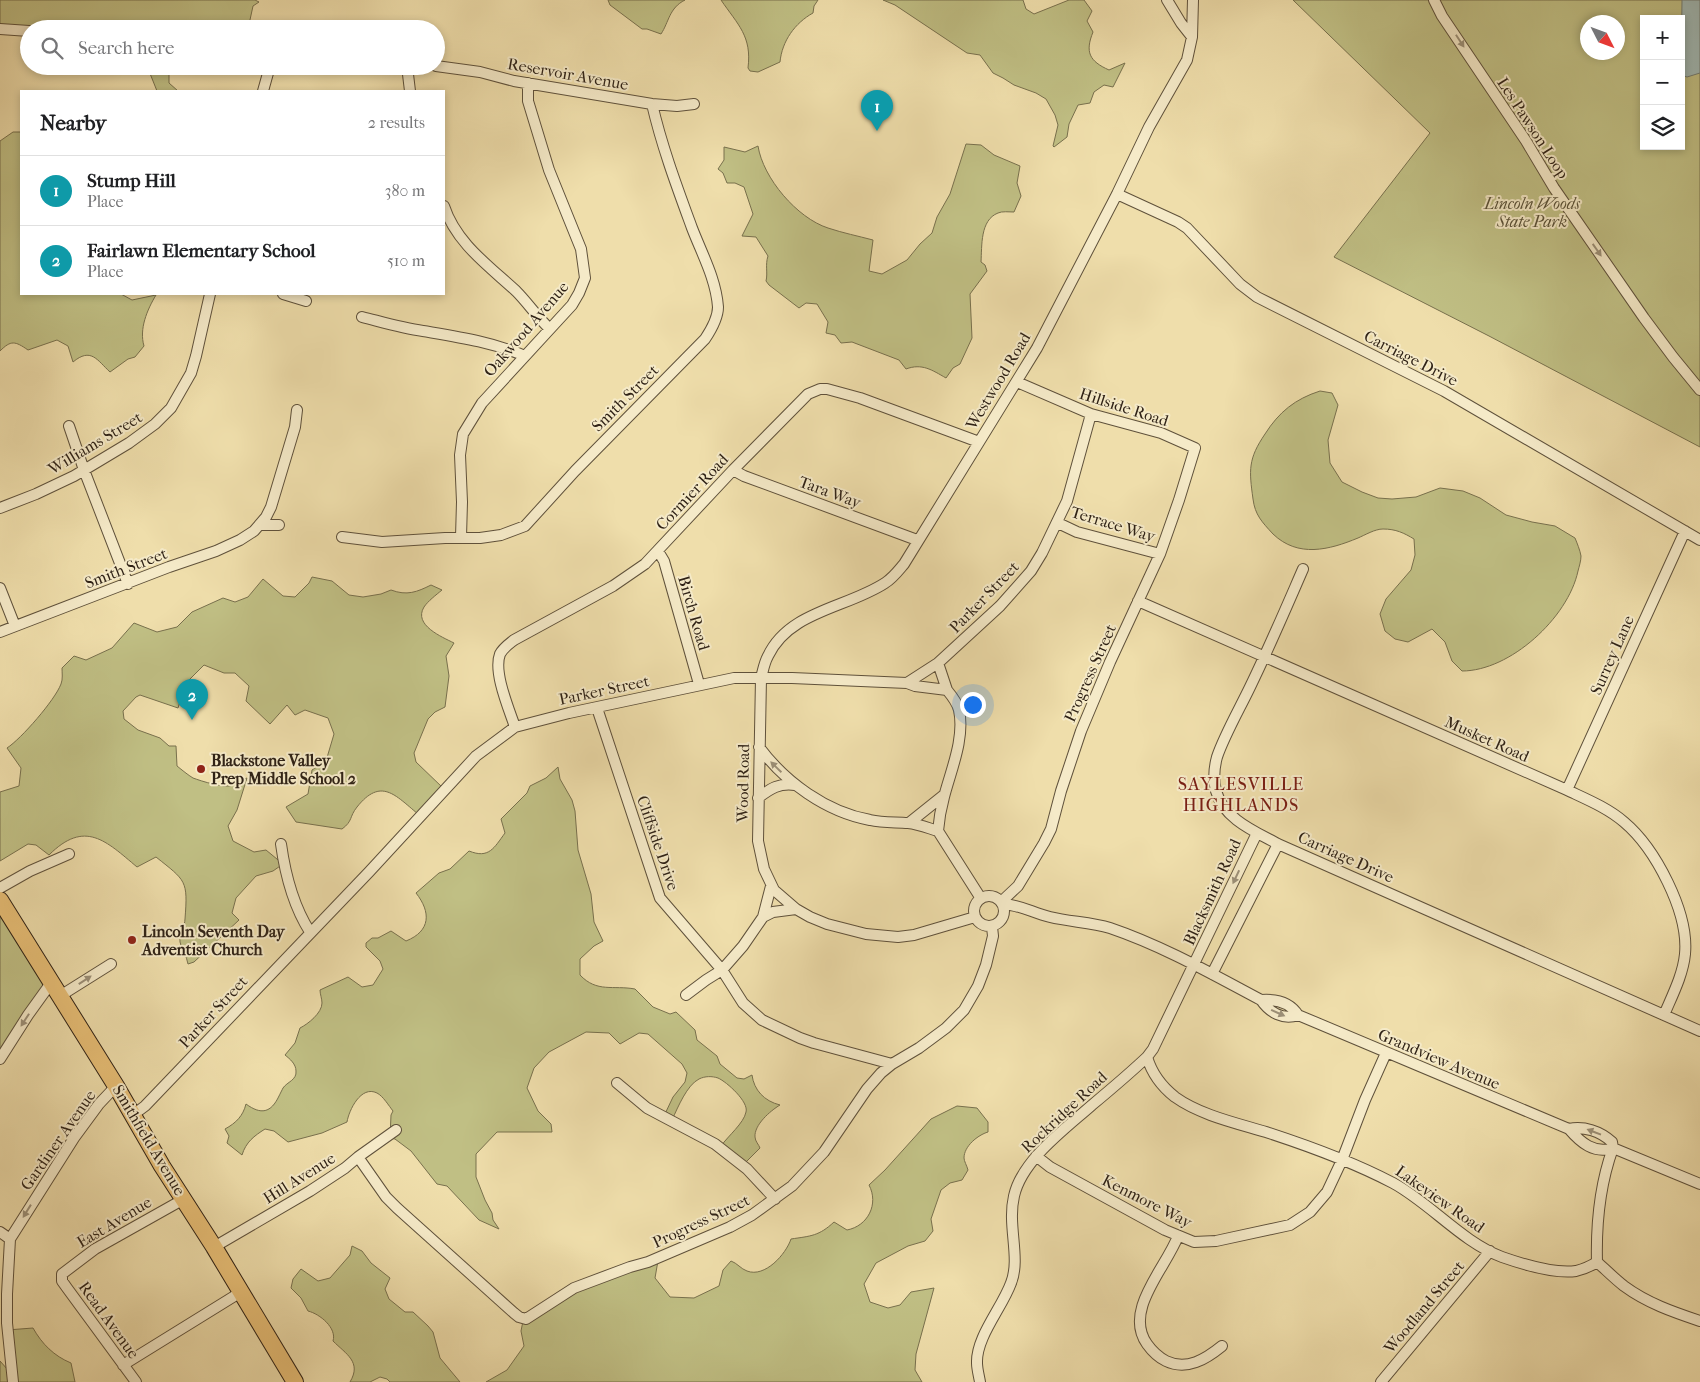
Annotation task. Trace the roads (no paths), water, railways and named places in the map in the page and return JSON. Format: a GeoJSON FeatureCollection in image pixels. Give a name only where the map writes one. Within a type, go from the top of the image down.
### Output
{"type":"FeatureCollection","features":[{"type":"Feature","properties":{"kind":"main road","name":"Smithfield Avenue"},"geometry":{"type":"LineString","coordinates":[[0,900],[116,1086],[162,1166],[214,1247],[295,1382]]}},
{"type":"Feature","properties":{"kind":"street"},"geometry":{"type":"LineString","coordinates":[[1167,0],[1181,24],[1192,37]]}},
{"type":"Feature","properties":{"kind":"street","name":"Westwood Road"},"geometry":{"type":"LineString","coordinates":[[761,678],[772,649],[789,630],[809,616],[865,594],[886,582],[904,564],[917,540],[1037,348],[1117,194],[1149,127],[1186,60],[1192,37],[1193,0]]}},
{"type":"Feature","properties":{"kind":"street","name":"Les Pawson Loop"},"geometry":{"type":"LineString","coordinates":[[1434,0],[1442,16],[1526,141],[1554,188],[1644,318],[1700,390]]}},
{"type":"Feature","properties":{"kind":"street"},"geometry":{"type":"LineString","coordinates":[[0,29],[20,30]]}},
{"type":"Feature","properties":{"kind":"street","name":"Reservoir Avenue"},"geometry":{"type":"LineString","coordinates":[[445,67],[652,104],[676,106],[694,104]]}},
{"type":"Feature","properties":{"kind":"street"},"geometry":{"type":"LineString","coordinates":[[263,90],[267,75]]}},
{"type":"Feature","properties":{"kind":"street"},"geometry":{"type":"LineString","coordinates":[[408,75],[410,90]]}},
{"type":"Feature","properties":{"kind":"street","name":"Oakwood Avenue"},"geometry":{"type":"LineString","coordinates":[[461,537],[460,454],[463,434],[482,402],[572,305],[584,283],[586,273],[581,248],[558,195],[543,153],[528,102],[528,82]]}},
{"type":"Feature","properties":{"kind":"street","name":"Smith Street"},"geometry":{"type":"LineString","coordinates":[[342,537],[382,542],[461,537],[480,538],[501,535],[524,526],[575,471],[705,339],[718,310],[715,289],[661,143],[652,104]]}},
{"type":"Feature","properties":{"kind":"street","name":"Carriage Drive"},"geometry":{"type":"LineString","coordinates":[[1117,194],[1187,228],[1240,284],[1257,297],[1444,391],[1700,540]]}},
{"type":"Feature","properties":{"kind":"street"},"geometry":{"type":"LineString","coordinates":[[445,208],[453,226],[474,253],[517,293],[550,329]]}},
{"type":"Feature","properties":{"kind":"street","name":"Williams Street"},"geometry":{"type":"LineString","coordinates":[[0,508],[59,484],[84,470],[146,432],[171,408],[190,373],[196,356],[210,295]]}},
{"type":"Feature","properties":{"kind":"street"},"geometry":{"type":"LineString","coordinates":[[286,295],[306,301]]}},
{"type":"Feature","properties":{"kind":"street"},"geometry":{"type":"LineString","coordinates":[[362,317],[421,331],[472,339],[525,356]]}},
{"type":"Feature","properties":{"kind":"street","name":"Hillside Road"},"geometry":{"type":"LineString","coordinates":[[1017,382],[1091,414],[1161,433],[1195,448]]}},
{"type":"Feature","properties":{"kind":"street","name":"Cormier Road"},"geometry":{"type":"LineString","coordinates":[[515,728],[499,674],[498,662],[501,652],[514,640],[613,586],[645,564],[733,470],[808,394],[820,389],[827,389],[860,398],[979,442]]}},
{"type":"Feature","properties":{"kind":"street"},"geometry":{"type":"LineString","coordinates":[[259,525],[266,517],[276,494],[295,427],[297,410]]}},
{"type":"Feature","properties":{"kind":"street","name":"Parker Street"},"geometry":{"type":"LineString","coordinates":[[133,1115],[145,1106],[369,872],[476,756],[515,728],[548,717],[734,678],[792,678],[907,683],[938,663],[1000,606],[1018,586],[1042,553],[1067,501],[1091,414]]}},
{"type":"Feature","properties":{"kind":"street"},"geometry":{"type":"LineString","coordinates":[[69,426],[128,584]]}},
{"type":"Feature","properties":{"kind":"street","name":"Progress Street"},"geometry":{"type":"LineString","coordinates":[[1002,903],[1018,886],[1048,837],[1060,791],[1081,731],[1106,670],[1160,554],[1180,500],[1195,448]]}},
{"type":"Feature","properties":{"kind":"street","name":"Tara Way"},"geometry":{"type":"LineString","coordinates":[[733,470],[744,476],[917,540]]}},
{"type":"Feature","properties":{"kind":"street","name":"Terrace Way"},"geometry":{"type":"LineString","coordinates":[[1058,523],[1077,532],[1160,554]]}},
{"type":"Feature","properties":{"kind":"street"},"geometry":{"type":"LineString","coordinates":[[259,525],[279,525]]}},
{"type":"Feature","properties":{"kind":"street","name":"Smith Street"},"geometry":{"type":"LineString","coordinates":[[0,632],[216,551],[240,540],[259,525]]}},
{"type":"Feature","properties":{"kind":"street","name":"Surrey Lane"},"geometry":{"type":"LineString","coordinates":[[1567,790],[1685,531]]}},
{"type":"Feature","properties":{"kind":"street","name":"Birch Road"},"geometry":{"type":"LineString","coordinates":[[658,551],[664,561],[699,684]]}},
{"type":"Feature","properties":{"kind":"street","name":"Carriage Drive"},"geometry":{"type":"LineString","coordinates":[[1304,569],[1218,754],[1214,779],[1216,791],[1225,809],[1240,824],[1278,844],[1700,1030]]}},
{"type":"Feature","properties":{"kind":"street"},"geometry":{"type":"LineString","coordinates":[[0,588],[15,626]]}},
{"type":"Feature","properties":{"kind":"street","name":"Musket Road"},"geometry":{"type":"LineString","coordinates":[[1138,601],[1567,790],[1593,802],[1622,820],[1644,842],[1680,911],[1684,933],[1684,964],[1664,1015]]}},
{"type":"Feature","properties":{"kind":"street"},"geometry":{"type":"LineString","coordinates":[[938,663],[948,690],[959,709],[960,734],[944,795],[938,831],[980,898]]}},
{"type":"Feature","properties":{"kind":"street","name":"Wood Road"},"geometry":{"type":"LineString","coordinates":[[761,678],[758,841],[760,854],[771,886],[796,910]]}},
{"type":"Feature","properties":{"kind":"street"},"geometry":{"type":"LineString","coordinates":[[907,683],[915,686],[948,690]]}},
{"type":"Feature","properties":{"kind":"street","name":"Cliffside Drive"},"geometry":{"type":"LineString","coordinates":[[597,708],[660,898],[722,970],[742,1003],[762,1020],[814,1043],[892,1064]]}},
{"type":"Feature","properties":{"kind":"street"},"geometry":{"type":"LineString","coordinates":[[759,747],[795,785],[832,807],[868,820],[909,823],[938,831]]}},
{"type":"Feature","properties":{"kind":"street"},"geometry":{"type":"LineString","coordinates":[[758,798],[770,788],[795,785]]}},
{"type":"Feature","properties":{"kind":"street"},"geometry":{"type":"LineString","coordinates":[[909,823],[944,795]]}},
{"type":"Feature","properties":{"kind":"street","name":"Blacksmith Road"},"geometry":{"type":"LineString","coordinates":[[1194,965],[1257,833]]}},
{"type":"Feature","properties":{"kind":"street"},"geometry":{"type":"LineString","coordinates":[[281,844],[298,911],[310,932]]}},
{"type":"Feature","properties":{"kind":"street"},"geometry":{"type":"LineString","coordinates":[[1212,974],[1278,844]]}},
{"type":"Feature","properties":{"kind":"street"},"geometry":{"type":"LineString","coordinates":[[0,888],[30,871],[69,854]]}},
{"type":"Feature","properties":{"kind":"street"},"geometry":{"type":"LineString","coordinates":[[686,995],[722,970],[743,946],[763,917],[771,886]]}},
{"type":"Feature","properties":{"kind":"street"},"geometry":{"type":"LineString","coordinates":[[992,896],[1002,903],[1004,911],[1000,922],[992,926],[982,924],[975,917],[973,908],[980,898],[992,896]]}},
{"type":"Feature","properties":{"kind":"street","name":"Grandview Avenue"},"geometry":{"type":"LineString","coordinates":[[1002,903],[1017,905],[1038,914],[1062,920],[1108,927],[1161,948],[1261,1000],[1273,1000],[1284,1003],[1295,1009],[1298,1014],[1386,1053],[1569,1129],[1584,1128],[1598,1133],[1612,1142],[1613,1148]]}},
{"type":"Feature","properties":{"kind":"street"},"geometry":{"type":"LineString","coordinates":[[763,917],[773,912],[796,910],[845,930],[883,936],[914,935],[975,917]]}},
{"type":"Feature","properties":{"kind":"street","name":"Progress Street"},"geometry":{"type":"LineString","coordinates":[[358,1157],[397,1208],[514,1313],[519,1317],[526,1318],[574,1288],[671,1253],[730,1227],[775,1200],[814,1164],[867,1089],[892,1064],[919,1048],[946,1028],[964,1010],[978,986],[986,965],[993,936],[992,926]]}},
{"type":"Feature","properties":{"kind":"street"},"geometry":{"type":"LineString","coordinates":[[0,1059],[28,1015],[56,989],[111,964]]}},
{"type":"Feature","properties":{"kind":"street","name":"Rockridge Road"},"geometry":{"type":"LineString","coordinates":[[980,1382],[976,1363],[978,1350],[1008,1292],[1014,1274],[1010,1216],[1014,1196],[1022,1175],[1036,1156],[1071,1123],[1147,1058],[1194,965]]}},
{"type":"Feature","properties":{"kind":"street","name":"Kenmore Way"},"geometry":{"type":"LineString","coordinates":[[1036,1156],[1050,1166],[1178,1236],[1203,1242],[1290,1225],[1300,1219],[1327,1192],[1386,1053]]}},
{"type":"Feature","properties":{"kind":"street","name":"Lakeview Road"},"geometry":{"type":"LineString","coordinates":[[1147,1058],[1155,1076],[1176,1098],[1213,1115],[1275,1135],[1342,1160],[1397,1185],[1490,1252],[1557,1270],[1574,1271],[1597,1262]]}},
{"type":"Feature","properties":{"kind":"street"},"geometry":{"type":"LineString","coordinates":[[617,1083],[647,1108],[715,1144],[747,1169],[775,1200]]}},
{"type":"Feature","properties":{"kind":"street","name":"Gardiner Avenue"},"geometry":{"type":"LineString","coordinates":[[10,1238],[74,1138],[99,1104],[116,1086]]}},
{"type":"Feature","properties":{"kind":"street","name":"Grandview Avenue"},"geometry":{"type":"LineString","coordinates":[[1569,1129],[1577,1139],[1589,1147],[1601,1151],[1613,1148],[1700,1184]]}},
{"type":"Feature","properties":{"kind":"street","name":"Hill Avenue"},"geometry":{"type":"LineString","coordinates":[[214,1247],[310,1191],[396,1130]]}},
{"type":"Feature","properties":{"kind":"street"},"geometry":{"type":"LineString","coordinates":[[1613,1148],[1606,1166],[1600,1206],[1597,1262],[1635,1293],[1669,1310],[1700,1321]]}},
{"type":"Feature","properties":{"kind":"street","name":"East Avenue"},"geometry":{"type":"LineString","coordinates":[[62,1274],[95,1249],[184,1199]]}},
{"type":"Feature","properties":{"kind":"street"},"geometry":{"type":"LineString","coordinates":[[0,1232],[10,1238],[7,1294],[13,1382]]}},
{"type":"Feature","properties":{"kind":"street"},"geometry":{"type":"LineString","coordinates":[[1178,1236],[1140,1310],[1139,1320],[1142,1336],[1152,1351],[1161,1359],[1174,1365],[1188,1365],[1200,1361],[1222,1346]]}},
{"type":"Feature","properties":{"kind":"street","name":"Woodland Street"},"geometry":{"type":"LineString","coordinates":[[1380,1382],[1490,1252]]}},
{"type":"Feature","properties":{"kind":"street","name":"Read Avenue"},"geometry":{"type":"LineString","coordinates":[[62,1274],[62,1280],[136,1382]]}},
{"type":"Feature","properties":{"kind":"street"},"geometry":{"type":"LineString","coordinates":[[123,1365],[241,1292]]}},
{"type":"Feature","properties":{"kind":"water"},"geometry":{"type":"Polygon","coordinates":[[[1682,0],[1700,0],[1700,73],[1687,77],[1685,76],[1685,15],[1682,15],[1682,0]]]}},
{"type":"Feature","properties":{"kind":"place","name":"Stump Hill"},"geometry":{"type":"Point","coordinates":[877,131]}},
{"type":"Feature","properties":{"kind":"place","name":"Fairlawn Elementary School"},"geometry":{"type":"Point","coordinates":[192,720]}},
{"type":"Feature","properties":{"kind":"place","name":"Blackstone Valley Prep Middle School 2"},"geometry":{"type":"Point","coordinates":[201,769]}},
{"type":"Feature","properties":{"kind":"place","name":"Lincoln Seventh Day Adventist Church"},"geometry":{"type":"Point","coordinates":[132,940]}},
{"type":"Feature","properties":{"kind":"district","name":"SAYLESVILLE HIGHLANDS"},"geometry":{"type":"Point","coordinates":[1241,794]}},
{"type":"Feature","properties":{"kind":"park label","name":"Lincoln Woods State Park"},"geometry":{"type":"Point","coordinates":[1532,212]}}]}
